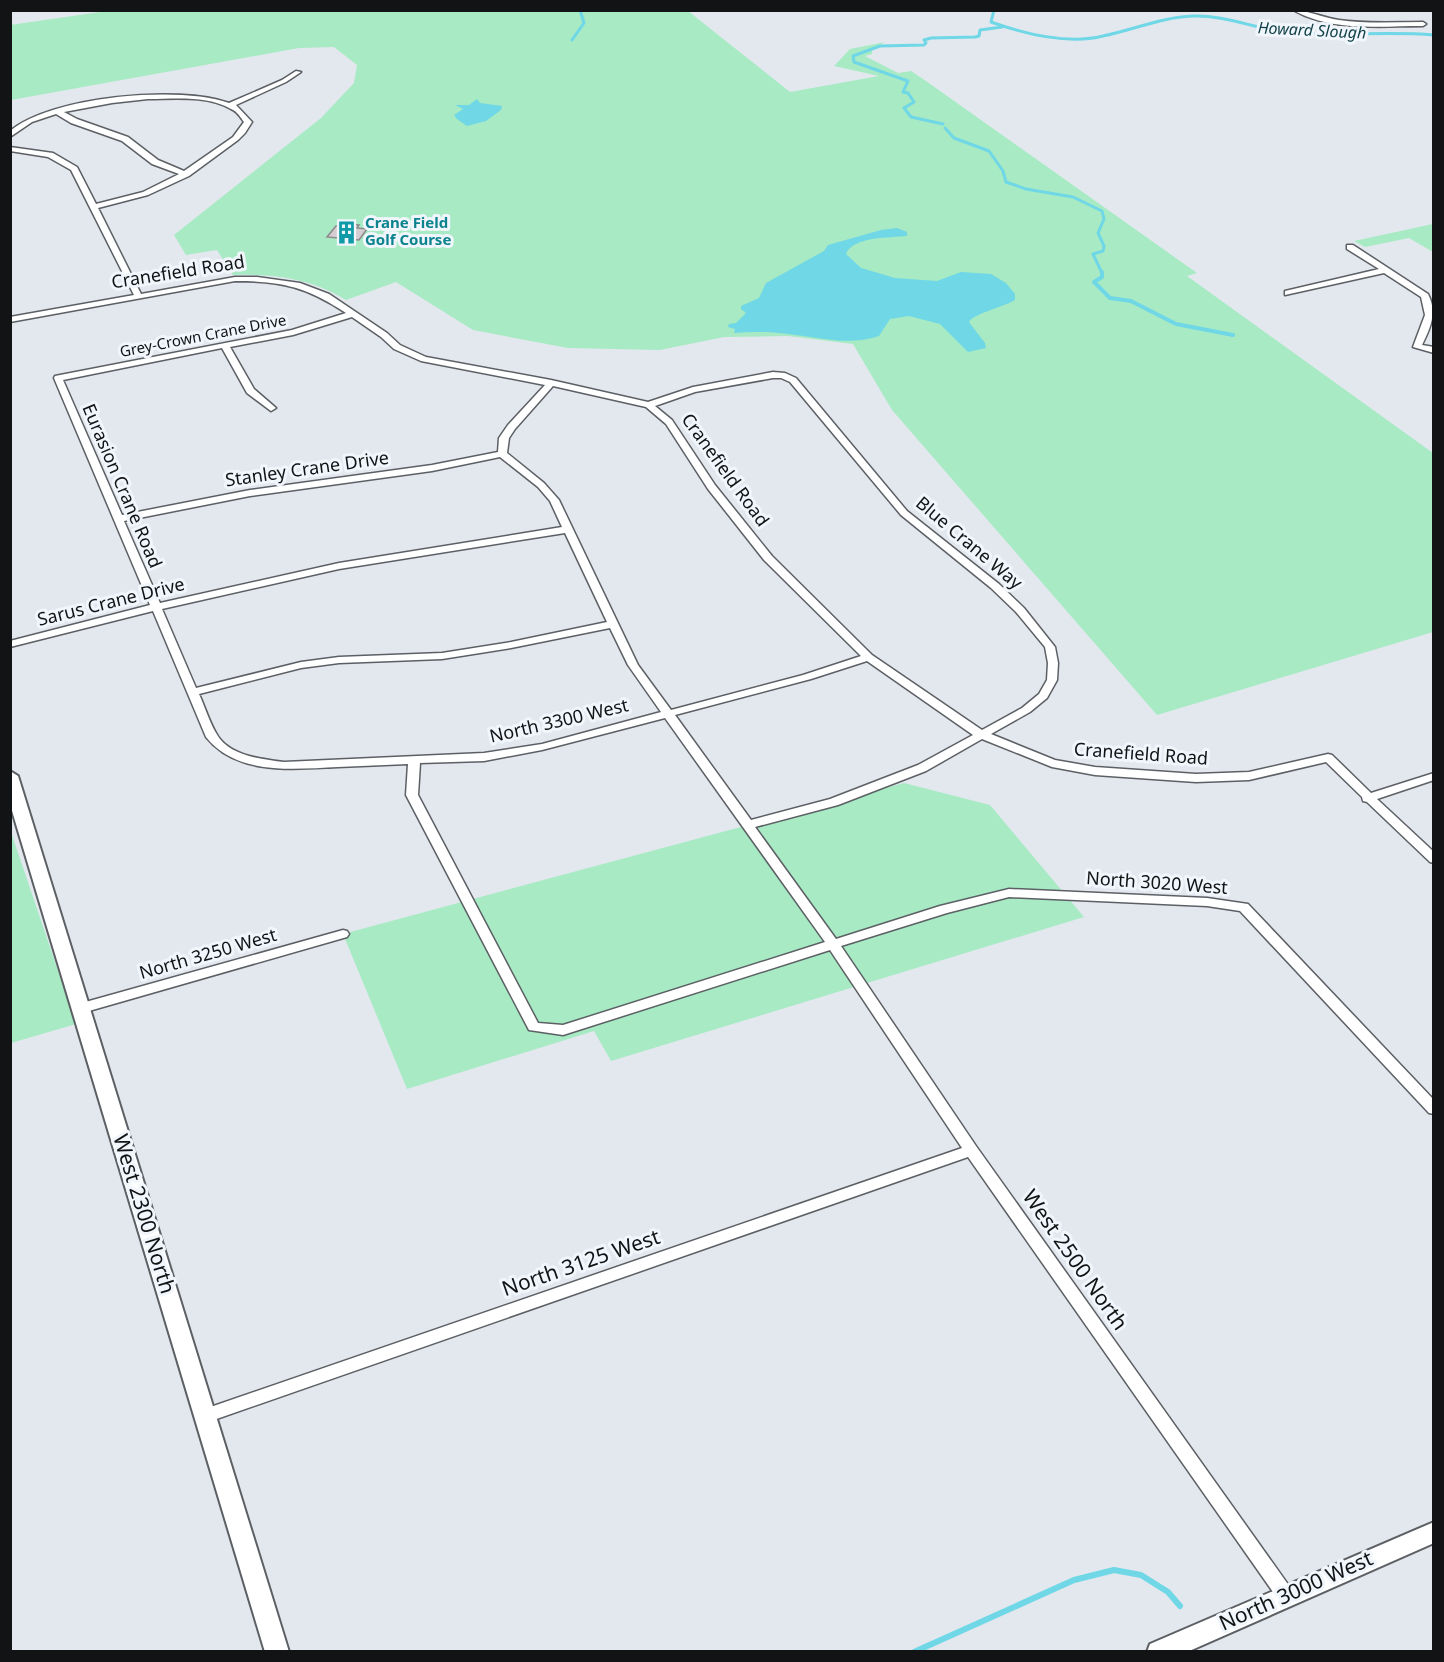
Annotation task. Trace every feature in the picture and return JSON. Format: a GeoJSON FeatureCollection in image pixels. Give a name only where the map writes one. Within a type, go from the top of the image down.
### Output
{"type":"FeatureCollection","features":[{"type":"Feature","properties":{"kind":"street"},"geometry":{"type":"LineString","coordinates":[[1296,10],[1305,15],[1338,22],[1423,24]]}},
{"type":"Feature","properties":{"kind":"street"},"geometry":{"type":"LineString","coordinates":[[231,105],[284,81],[298,72]]}},
{"type":"Feature","properties":{"kind":"street"},"geometry":{"type":"LineString","coordinates":[[10,135],[33,119],[58,112],[169,95],[231,105],[246,116],[248,122],[245,129],[186,174],[146,195],[92,207]]}},
{"type":"Feature","properties":{"kind":"street"},"geometry":{"type":"LineString","coordinates":[[58,112],[74,121],[124,139],[155,162],[186,174]]}},
{"type":"Feature","properties":{"kind":"street"},"geometry":{"type":"LineString","coordinates":[[10,149],[50,155],[74,169],[138,296]]}},
{"type":"Feature","properties":{"kind":"street"},"geometry":{"type":"LineString","coordinates":[[1350,247],[1419,291],[1431,305],[1430,318],[1417,347],[1434,350]]}},
{"type":"Feature","properties":{"kind":"street"},"geometry":{"type":"LineString","coordinates":[[1288,293],[1387,270]]}},
{"type":"Feature","properties":{"kind":"street","name":"Cranefield Road"},"geometry":{"type":"LineString","coordinates":[[10,320],[208,283],[257,279],[278,280],[313,289],[353,314],[397,347],[424,359],[551,383],[649,405],[669,422],[711,487],[768,558],[868,657],[980,734],[1052,764],[1095,771],[1196,778],[1249,776],[1328,758],[1367,798]]}},
{"type":"Feature","properties":{"kind":"street","name":"Grey-Crown Crane Drive"},"geometry":{"type":"LineString","coordinates":[[57,378],[293,332],[353,314]]}},
{"type":"Feature","properties":{"kind":"street"},"geometry":{"type":"LineString","coordinates":[[225,345],[250,391],[271,408]]}},
{"type":"Feature","properties":{"kind":"street","name":"Blue Crane Way"},"geometry":{"type":"LineString","coordinates":[[649,405],[693,390],[782,375],[796,383],[904,513],[995,586],[1020,610],[1050,647],[1053,663],[1052,680],[1043,696],[1026,710],[922,768],[834,802],[748,825]]}},
{"type":"Feature","properties":{"kind":"street","name":"Eurasion Crane Road"},"geometry":{"type":"LineString","coordinates":[[57,378],[192,692]]}},
{"type":"Feature","properties":{"kind":"street"},"geometry":{"type":"LineString","coordinates":[[502,454],[504,438],[511,427],[551,383]]}},
{"type":"Feature","properties":{"kind":"street","name":"Stanley Crane Drive"},"geometry":{"type":"LineString","coordinates":[[118,519],[240,495],[432,468],[502,454]]}},
{"type":"Feature","properties":{"kind":"street","name":"West 2500 North"},"geometry":{"type":"LineString","coordinates":[[502,454],[519,470],[541,485],[554,500],[633,665],[834,945],[971,1150],[1286,1596]]}},
{"type":"Feature","properties":{"kind":"street","name":"Sarus Crane Drive"},"geometry":{"type":"LineString","coordinates":[[10,644],[156,607],[339,566],[568,529]]}},
{"type":"Feature","properties":{"kind":"street"},"geometry":{"type":"LineString","coordinates":[[192,692],[301,665],[339,660],[442,656],[613,624]]}},
{"type":"Feature","properties":{"kind":"street","name":"North 3300 West"},"geometry":{"type":"LineString","coordinates":[[192,692],[212,737],[225,750],[249,760],[284,766],[484,757],[542,747],[669,714],[807,677],[868,657]]}},
{"type":"Feature","properties":{"kind":"street","name":"North 3020 West"},"geometry":{"type":"LineString","coordinates":[[414,760],[412,795],[534,1027],[563,1030],[977,899],[1009,893],[1207,902],[1244,907],[1434,1109]]}},
{"type":"Feature","properties":{"kind":"street","name":"West 2300 North"},"geometry":{"type":"LineString","coordinates":[[10,776],[277,1652]]}},
{"type":"Feature","properties":{"kind":"street"},"geometry":{"type":"LineString","coordinates":[[1434,776],[1367,798],[1434,859]]}},
{"type":"Feature","properties":{"kind":"street","name":"North 3250 West"},"geometry":{"type":"LineString","coordinates":[[82,1008],[343,934]]}},
{"type":"Feature","properties":{"kind":"street","name":"North 3125 West"},"geometry":{"type":"LineString","coordinates":[[205,1416],[971,1150]]}},
{"type":"Feature","properties":{"kind":"street","name":"North 3000 West"},"geometry":{"type":"LineString","coordinates":[[1159,1652],[1434,1532]]}},
{"type":"Feature","properties":{"kind":"green space","name":"Crane Field Golf Course"},"geometry":{"type":"Polygon","coordinates":[[[114,10],[688,11],[790,92],[879,76],[834,66],[850,49],[885,42],[872,49],[872,54],[865,56],[898,73],[911,71],[926,81],[1197,273],[1187,276],[1433,453],[1433,632],[1157,715],[892,410],[853,344],[788,336],[724,337],[660,350],[568,348],[473,330],[396,282],[346,300],[305,282],[263,275],[233,275],[217,250],[186,255],[174,235],[321,118],[354,83],[357,65],[334,47],[299,48],[11,100],[10,25],[114,10]]]}},
{"type":"Feature","properties":{"kind":"green space"},"geometry":{"type":"Polygon","coordinates":[[[1433,224],[1433,252],[1409,238],[1365,247],[1354,241],[1433,224]]]}},
{"type":"Feature","properties":{"kind":"green space"},"geometry":{"type":"Polygon","coordinates":[[[904,783],[990,805],[1084,917],[611,1061],[594,1031],[407,1089],[343,934],[904,783]]]}},
{"type":"Feature","properties":{"kind":"green space"},"geometry":{"type":"Polygon","coordinates":[[[11,832],[76,1024],[10,1043],[11,832]]]}},
{"type":"Feature","properties":{"kind":"water"},"geometry":{"type":"Polygon","coordinates":[[[477,99],[480,103],[502,106],[501,110],[486,121],[467,126],[454,115],[463,109],[455,105],[469,105],[477,99]]]}},
{"type":"Feature","properties":{"kind":"water"},"geometry":{"type":"Polygon","coordinates":[[[897,228],[907,232],[907,236],[864,241],[850,248],[846,254],[861,268],[895,278],[937,281],[961,272],[991,274],[1006,283],[1015,294],[1015,300],[976,316],[969,322],[985,343],[986,348],[968,352],[940,324],[909,316],[890,319],[879,336],[858,340],[772,333],[734,333],[735,329],[728,327],[746,313],[741,306],[759,298],[766,283],[824,251],[828,245],[881,230],[897,228]]]}},
{"type":"Feature","properties":{"kind":"building","name":"Crane Field Golf Course"},"geometry":{"type":"Polygon","coordinates":[[[359,225],[357,228],[367,229],[359,240],[327,237],[336,226],[359,225]]]}},
{"type":"Feature","properties":{"kind":"waterway"},"geometry":{"type":"LineString","coordinates":[[572,40],[584,23],[580,10]]}},
{"type":"Feature","properties":{"kind":"waterway","name":"Howard Slough"},"geometry":{"type":"LineString","coordinates":[[994,10],[991,22],[1018,31],[1061,39],[1089,38],[1170,19],[1193,16],[1217,18],[1287,32],[1434,35]]}},
{"type":"Feature","properties":{"kind":"waterway"},"geometry":{"type":"LineString","coordinates":[[943,124],[911,117],[904,108],[914,102],[908,93],[903,92],[908,81],[854,62],[853,56],[880,46],[924,45],[926,43],[924,40],[931,38],[975,37],[979,36],[980,30],[1002,27]]}},
{"type":"Feature","properties":{"kind":"waterway"},"geometry":{"type":"LineString","coordinates":[[945,128],[954,138],[989,151],[1003,171],[1006,182],[1026,189],[1073,197],[1102,211],[1104,219],[1098,233],[1104,246],[1103,251],[1093,254],[1102,273]]}},
{"type":"Feature","properties":{"kind":"waterway"},"geometry":{"type":"LineString","coordinates":[[1102,273],[1102,277],[1094,282],[1110,298],[1131,301],[1176,324],[1233,335]]}},
{"type":"Feature","properties":{"kind":"waterway"},"geometry":{"type":"LineString","coordinates":[[914,1652],[1074,1580],[1114,1570],[1141,1575],[1168,1592],[1180,1606]]}},
{"type":"Feature","properties":{"kind":"place","name":"Crane Field Golf Course"},"geometry":{"type":"Point","coordinates":[347,232]}}]}
